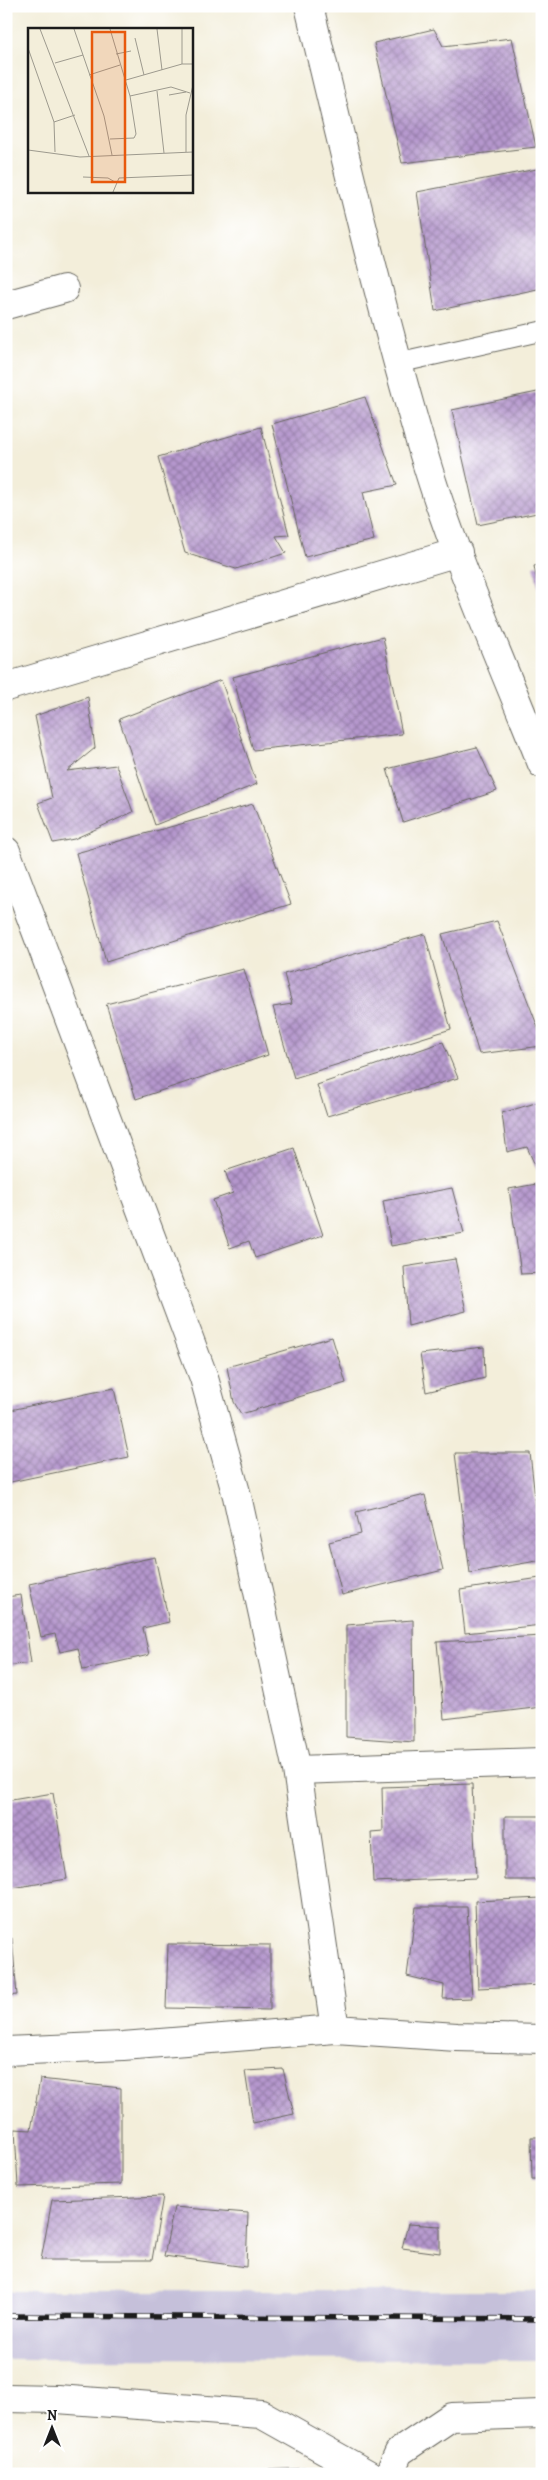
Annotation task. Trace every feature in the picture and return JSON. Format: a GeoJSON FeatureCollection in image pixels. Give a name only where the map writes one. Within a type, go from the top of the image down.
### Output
{"type":"FeatureCollection","features":[{"type":"Feature","properties":{"kind":"street"},"geometry":{"type":"LineString","coordinates":[[309,6],[362,230],[425,456],[458,552],[542,764]]}},
{"type":"Feature","properties":{"kind":"street"},"geometry":{"type":"LineString","coordinates":[[6,306],[64,289]]}},
{"type":"Feature","properties":{"kind":"street"},"geometry":{"type":"LineString","coordinates":[[6,687],[458,552]]}},
{"type":"Feature","properties":{"kind":"street"},"geometry":{"type":"LineString","coordinates":[[6,851],[204,1378],[237,1496],[297,1770],[335,2029]]}},
{"type":"Feature","properties":{"kind":"street"},"geometry":{"type":"LineString","coordinates":[[297,1770],[542,1762]]}},
{"type":"Feature","properties":{"kind":"street"},"geometry":{"type":"LineString","coordinates":[[6,2051],[124,2046],[335,2029],[457,2037],[542,2039]]}},
{"type":"Feature","properties":{"kind":"street"},"geometry":{"type":"LineString","coordinates":[[6,2398],[57,2399],[261,2414],[368,2474]]}},
{"type":"Feature","properties":{"kind":"street"},"geometry":{"type":"LineString","coordinates":[[389,2474],[399,2452],[451,2417],[542,2414]]}},
{"type":"Feature","properties":{"kind":"lane"},"geometry":{"type":"LineString","coordinates":[[399,364],[542,331]]}},
{"type":"Feature","properties":{"kind":"shaded area"},"geometry":{"type":"Polygon","coordinates":[[[6,2291],[542,2291],[542,2360],[6,2359],[6,2291]]]}},
{"type":"Feature","properties":{"kind":"building"},"geometry":{"type":"Polygon","coordinates":[[[434,29],[443,46],[512,38],[536,147],[402,163],[374,43],[434,29]]]}},
{"type":"Feature","properties":{"kind":"building"},"geometry":{"type":"Polygon","coordinates":[[[542,168],[542,288],[435,311],[417,192],[542,168]]]}},
{"type":"Feature","properties":{"kind":"building"},"geometry":{"type":"Polygon","coordinates":[[[542,391],[542,512],[478,525],[452,410],[542,391]]]}},
{"type":"Feature","properties":{"kind":"building"},"geometry":{"type":"Polygon","coordinates":[[[365,397],[397,485],[363,492],[374,540],[305,557],[272,424],[365,397]]]}},
{"type":"Feature","properties":{"kind":"building"},"geometry":{"type":"Polygon","coordinates":[[[261,427],[289,535],[276,536],[286,553],[236,569],[185,553],[158,457],[261,427]]]}},
{"type":"Feature","properties":{"kind":"building"},"geometry":{"type":"Polygon","coordinates":[[[542,564],[542,600],[541,600],[534,566],[542,564]]]}},
{"type":"Feature","properties":{"kind":"building"},"geometry":{"type":"Polygon","coordinates":[[[383,637],[402,734],[253,750],[233,677],[383,637]]]}},
{"type":"Feature","properties":{"kind":"building"},"geometry":{"type":"Polygon","coordinates":[[[221,680],[257,784],[155,825],[119,719],[221,680]]]}},
{"type":"Feature","properties":{"kind":"building"},"geometry":{"type":"Polygon","coordinates":[[[88,697],[95,748],[67,771],[116,765],[133,812],[74,839],[53,843],[38,803],[52,798],[35,716],[88,697]]]}},
{"type":"Feature","properties":{"kind":"building"},"geometry":{"type":"Polygon","coordinates":[[[477,747],[497,791],[403,822],[387,769],[477,747]]]}},
{"type":"Feature","properties":{"kind":"building"},"geometry":{"type":"Polygon","coordinates":[[[253,804],[291,904],[106,962],[76,853],[253,804]]]}},
{"type":"Feature","properties":{"kind":"building"},"geometry":{"type":"Polygon","coordinates":[[[497,921],[542,1038],[542,1046],[479,1054],[442,934],[497,921]]]}},
{"type":"Feature","properties":{"kind":"building"},"geometry":{"type":"Polygon","coordinates":[[[425,934],[451,1029],[294,1078],[273,1007],[292,1004],[284,974],[425,934]]]}},
{"type":"Feature","properties":{"kind":"building"},"geometry":{"type":"Polygon","coordinates":[[[244,969],[268,1055],[136,1099],[106,1004],[244,969]]]}},
{"type":"Feature","properties":{"kind":"building"},"geometry":{"type":"Polygon","coordinates":[[[443,1042],[458,1078],[327,1116],[317,1085],[443,1042]]]}},
{"type":"Feature","properties":{"kind":"building"},"geometry":{"type":"Polygon","coordinates":[[[542,1101],[542,1177],[540,1177],[527,1147],[507,1152],[502,1113],[542,1101]]]}},
{"type":"Feature","properties":{"kind":"building"},"geometry":{"type":"Polygon","coordinates":[[[294,1148],[323,1235],[255,1258],[249,1241],[230,1248],[213,1200],[233,1193],[225,1171],[294,1148]]]}},
{"type":"Feature","properties":{"kind":"building"},"geometry":{"type":"Polygon","coordinates":[[[542,1183],[542,1273],[521,1274],[509,1189],[542,1183]]]}},
{"type":"Feature","properties":{"kind":"building"},"geometry":{"type":"Polygon","coordinates":[[[452,1188],[464,1233],[391,1246],[383,1201],[452,1188]]]}},
{"type":"Feature","properties":{"kind":"building"},"geometry":{"type":"Polygon","coordinates":[[[455,1259],[466,1311],[408,1326],[404,1267],[455,1259]]]}},
{"type":"Feature","properties":{"kind":"building"},"geometry":{"type":"Polygon","coordinates":[[[332,1337],[346,1383],[241,1414],[234,1402],[227,1367],[332,1337]]]}},
{"type":"Feature","properties":{"kind":"building"},"geometry":{"type":"Polygon","coordinates":[[[484,1347],[485,1378],[426,1392],[420,1354],[484,1347]]]}},
{"type":"Feature","properties":{"kind":"building"},"geometry":{"type":"Polygon","coordinates":[[[114,1388],[129,1457],[6,1483],[6,1411],[114,1388]]]}},
{"type":"Feature","properties":{"kind":"building"},"geometry":{"type":"Polygon","coordinates":[[[455,1453],[530,1453],[542,1560],[470,1573],[455,1453]]]}},
{"type":"Feature","properties":{"kind":"building"},"geometry":{"type":"Polygon","coordinates":[[[425,1495],[443,1570],[342,1595],[329,1542],[361,1534],[356,1512],[425,1495]]]}},
{"type":"Feature","properties":{"kind":"building"},"geometry":{"type":"Polygon","coordinates":[[[155,1557],[169,1622],[143,1628],[149,1655],[83,1670],[78,1648],[60,1652],[55,1634],[41,1637],[29,1584],[155,1557]]]}},
{"type":"Feature","properties":{"kind":"building"},"geometry":{"type":"Polygon","coordinates":[[[540,1578],[542,1625],[465,1633],[460,1590],[540,1578]]]}},
{"type":"Feature","properties":{"kind":"building"},"geometry":{"type":"Polygon","coordinates":[[[21,1595],[31,1663],[6,1666],[6,1597],[21,1595]]]}},
{"type":"Feature","properties":{"kind":"building"},"geometry":{"type":"Polygon","coordinates":[[[413,1620],[414,1742],[346,1737],[346,1625],[413,1620]]]}},
{"type":"Feature","properties":{"kind":"building"},"geometry":{"type":"Polygon","coordinates":[[[542,1636],[542,1707],[444,1719],[437,1642],[542,1636]]]}},
{"type":"Feature","properties":{"kind":"building"},"geometry":{"type":"Polygon","coordinates":[[[472,1784],[476,1878],[373,1882],[371,1832],[383,1831],[382,1787],[472,1784]]]}},
{"type":"Feature","properties":{"kind":"building"},"geometry":{"type":"Polygon","coordinates":[[[53,1793],[67,1879],[6,1889],[6,1801],[53,1793]]]}},
{"type":"Feature","properties":{"kind":"building"},"geometry":{"type":"Polygon","coordinates":[[[505,1816],[542,1816],[542,1880],[505,1880],[505,1816]]]}},
{"type":"Feature","properties":{"kind":"building"},"geometry":{"type":"Polygon","coordinates":[[[542,1898],[542,1985],[478,1988],[475,1901],[542,1898]]]}},
{"type":"Feature","properties":{"kind":"building"},"geometry":{"type":"Polygon","coordinates":[[[416,1907],[467,1907],[472,1998],[443,1999],[444,1985],[407,1976],[416,1907]]]}},
{"type":"Feature","properties":{"kind":"building"},"geometry":{"type":"Polygon","coordinates":[[[6,1938],[12,1938],[17,1995],[6,1996],[6,1938]]]}},
{"type":"Feature","properties":{"kind":"building"},"geometry":{"type":"Polygon","coordinates":[[[168,1944],[270,1945],[270,2010],[166,2008],[168,1944]]]}},
{"type":"Feature","properties":{"kind":"building"},"geometry":{"type":"Polygon","coordinates":[[[283,2069],[294,2114],[253,2123],[245,2071],[283,2069]]]}},
{"type":"Feature","properties":{"kind":"building"},"geometry":{"type":"Polygon","coordinates":[[[40,2079],[121,2088],[121,2184],[18,2187],[15,2129],[31,2130],[40,2079]]]}},
{"type":"Feature","properties":{"kind":"building"},"geometry":{"type":"Polygon","coordinates":[[[531,2137],[542,2137],[542,2179],[532,2179],[531,2137]]]}},
{"type":"Feature","properties":{"kind":"building"},"geometry":{"type":"Polygon","coordinates":[[[163,2196],[152,2260],[41,2260],[52,2200],[163,2196]]]}},
{"type":"Feature","properties":{"kind":"building"},"geometry":{"type":"Polygon","coordinates":[[[174,2207],[248,2213],[246,2267],[164,2256],[174,2207]]]}},
{"type":"Feature","properties":{"kind":"building"},"geometry":{"type":"Polygon","coordinates":[[[408,2224],[440,2226],[440,2253],[402,2248],[408,2224]]]}},
{"type":"Feature","properties":{"kind":"building"},"geometry":{"type":"Polygon","coordinates":[[[332,2467],[332,2474],[261,2474],[261,2470],[332,2467]]]}},
{"type":"Feature","properties":{"kind":"railway"},"geometry":{"type":"LineString","coordinates":[[6,2316],[542,2319]]}}]}
